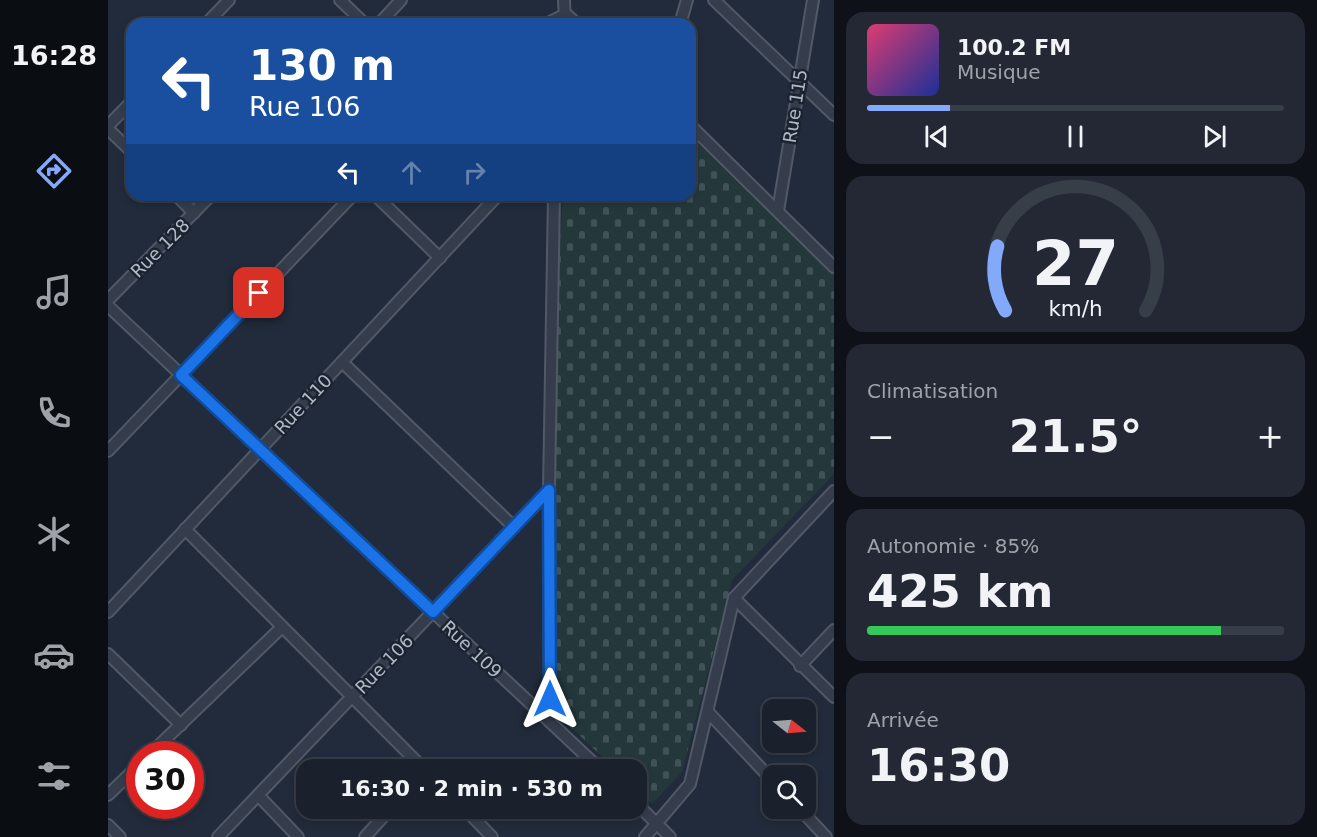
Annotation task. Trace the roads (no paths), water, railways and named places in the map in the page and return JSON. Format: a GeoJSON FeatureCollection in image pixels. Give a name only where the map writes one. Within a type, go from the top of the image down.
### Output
{"type":"FeatureCollection","features":[{"type":"Feature","properties":{"kind":"street"},"geometry":{"type":"LineString","coordinates":[[212,18],[229,0]]}},
{"type":"Feature","properties":{"kind":"street"},"geometry":{"type":"LineString","coordinates":[[340,0],[359,18]]}},
{"type":"Feature","properties":{"kind":"street"},"geometry":{"type":"LineString","coordinates":[[384,18],[401,0]]}},
{"type":"Feature","properties":{"kind":"street"},"geometry":{"type":"LineString","coordinates":[[564,0],[565,18]]}},
{"type":"Feature","properties":{"kind":"street"},"geometry":{"type":"LineString","coordinates":[[682,18],[687,0]]}},
{"type":"Feature","properties":{"kind":"street"},"geometry":{"type":"LineString","coordinates":[[714,0],[834,115]]}},
{"type":"Feature","properties":{"kind":"street","name":"Rue 115"},"geometry":{"type":"LineString","coordinates":[[778,211],[813,0]]}},
{"type":"Feature","properties":{"kind":"street"},"geometry":{"type":"LineString","coordinates":[[126,108],[108,127],[126,146]]}},
{"type":"Feature","properties":{"kind":"street"},"geometry":{"type":"LineString","coordinates":[[696,131],[834,267]]}},
{"type":"Feature","properties":{"kind":"street"},"geometry":{"type":"LineString","coordinates":[[182,201],[194,213]]}},
{"type":"Feature","properties":{"kind":"street","name":"Rue 128"},"geometry":{"type":"LineString","coordinates":[[108,300],[205,201]]}},
{"type":"Feature","properties":{"kind":"street"},"geometry":{"type":"LineString","coordinates":[[108,451],[347,201]]}},
{"type":"Feature","properties":{"kind":"street"},"geometry":{"type":"LineString","coordinates":[[381,201],[440,258]]}},
{"type":"Feature","properties":{"kind":"street","name":"Rue 110"},"geometry":{"type":"LineString","coordinates":[[108,612],[492,201]]}},
{"type":"Feature","properties":{"kind":"street"},"geometry":{"type":"LineString","coordinates":[[550,722],[549,490],[554,201]]}},
{"type":"Feature","properties":{"kind":"street","name":"Rue 109"},"geometry":{"type":"LineString","coordinates":[[108,306],[589,759]]}},
{"type":"Feature","properties":{"kind":"street"},"geometry":{"type":"LineString","coordinates":[[342,362],[514,527]]}},
{"type":"Feature","properties":{"kind":"street","name":"Rue 106"},"geometry":{"type":"LineString","coordinates":[[218,837],[549,490]]}},
{"type":"Feature","properties":{"kind":"street"},"geometry":{"type":"LineString","coordinates":[[645,837],[690,784],[734,598],[834,491]]}},
{"type":"Feature","properties":{"kind":"street"},"geometry":{"type":"LineString","coordinates":[[185,529],[414,759]]}},
{"type":"Feature","properties":{"kind":"street"},"geometry":{"type":"LineString","coordinates":[[734,598],[800,666],[834,697]]}},
{"type":"Feature","properties":{"kind":"street"},"geometry":{"type":"LineString","coordinates":[[164,741],[282,627]]}},
{"type":"Feature","properties":{"kind":"street"},"geometry":{"type":"LineString","coordinates":[[800,666],[834,630]]}},
{"type":"Feature","properties":{"kind":"street"},"geometry":{"type":"LineString","coordinates":[[108,654],[181,725]]}},
{"type":"Feature","properties":{"kind":"street"},"geometry":{"type":"LineString","coordinates":[[708,712],[762,769]]}},
{"type":"Feature","properties":{"kind":"street"},"geometry":{"type":"LineString","coordinates":[[108,795],[126,778]]}},
{"type":"Feature","properties":{"kind":"street"},"geometry":{"type":"LineString","coordinates":[[258,795],[298,837]]}},
{"type":"Feature","properties":{"kind":"street"},"geometry":{"type":"LineString","coordinates":[[647,813],[670,837]]}},
{"type":"Feature","properties":{"kind":"street"},"geometry":{"type":"LineString","coordinates":[[365,837],[382,819]]}},
{"type":"Feature","properties":{"kind":"street"},"geometry":{"type":"LineString","coordinates":[[475,819],[492,837]]}},
{"type":"Feature","properties":{"kind":"street"},"geometry":{"type":"LineString","coordinates":[[809,819],[826,837]]}},
{"type":"Feature","properties":{"kind":"street"},"geometry":{"type":"LineString","coordinates":[[108,825],[120,837]]}}]}
